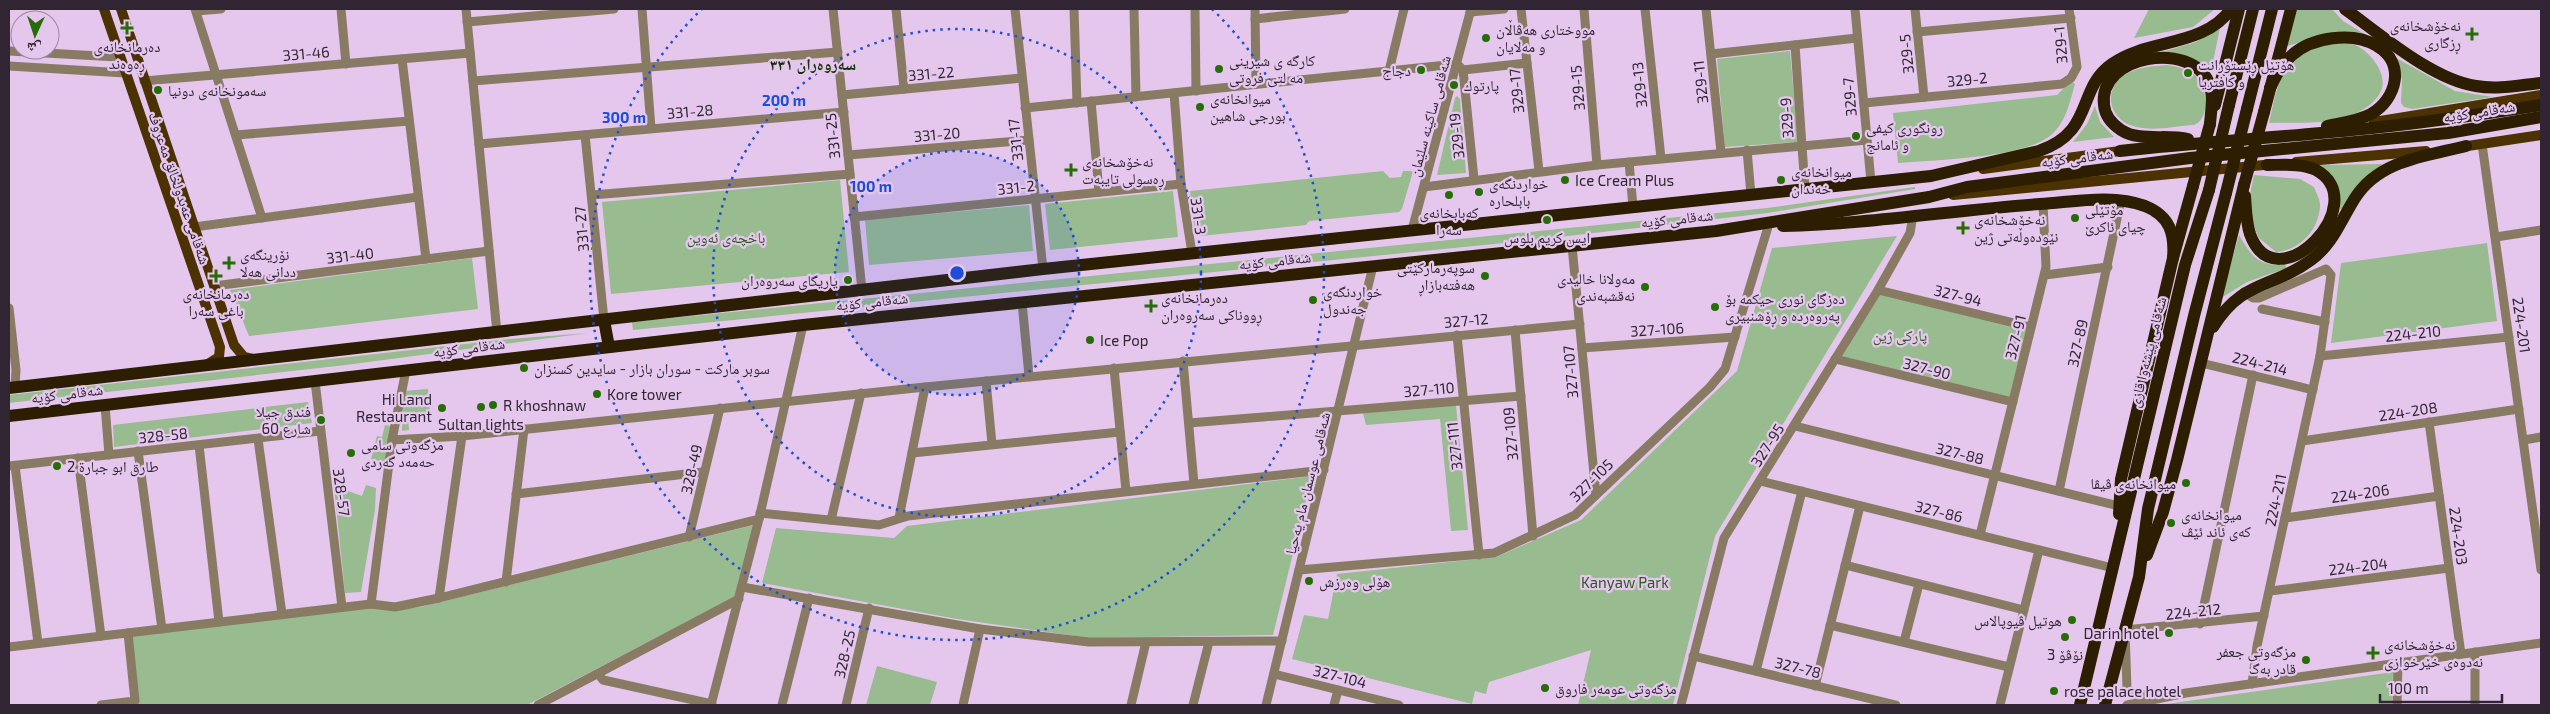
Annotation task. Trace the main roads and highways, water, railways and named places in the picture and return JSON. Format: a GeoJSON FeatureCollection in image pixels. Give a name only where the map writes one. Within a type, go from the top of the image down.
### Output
{"type":"FeatureCollection","features":[{"type":"Feature","properties":{"kind":"highway"},"geometry":{"type":"LineString","coordinates":[[1931,176],[2039,152],[2056,144],[2075,126],[2096,81],[2108,66],[2138,50],[2202,32],[2231,9]]}},
{"type":"Feature","properties":{"kind":"highway"},"geometry":{"type":"LineString","coordinates":[[2120,534],[2119,506],[2121,479],[2173,258],[2194,186],[2240,9]]}},
{"type":"Feature","properties":{"kind":"highway","name":"شەقامی پێشەوا قازی"},"geometry":{"type":"LineString","coordinates":[[2080,705],[2185,265],[2209,190],[2253,9]]}},
{"type":"Feature","properties":{"kind":"highway"},"geometry":{"type":"LineString","coordinates":[[2139,577],[2148,509],[2194,316],[2272,9]]}},
{"type":"Feature","properties":{"kind":"highway"},"geometry":{"type":"LineString","coordinates":[[2105,705],[2139,577],[2163,512],[2244,186],[2291,9]]}},
{"type":"Feature","properties":{"kind":"highway"},"geometry":{"type":"LineString","coordinates":[[2345,9],[2396,46],[2440,74],[2459,82],[2488,88],[2541,84]]}},
{"type":"Feature","properties":{"kind":"highway"},"geometry":{"type":"LineString","coordinates":[[2270,88],[2289,57],[2301,48],[2316,42],[2340,38],[2363,40],[2378,46],[2392,62],[2395,74],[2394,88],[2384,103],[2375,111],[2364,117],[2291,135]]}},
{"type":"Feature","properties":{"kind":"highway"},"geometry":{"type":"LineString","coordinates":[[2198,142],[2172,136],[2135,135],[2120,129],[2110,120],[2105,109],[2104,93],[2109,81],[2122,69],[2144,61],[2174,59],[2192,64],[2206,77],[2210,86],[2210,124]]}},
{"type":"Feature","properties":{"kind":"highway","name":"شەقامی کۆیە"},"geometry":{"type":"LineString","coordinates":[[2120,151],[2198,142],[2438,121],[2541,105]]}},
{"type":"Feature","properties":{"kind":"highway","name":"شەقامی کۆیە"},"geometry":{"type":"LineString","coordinates":[[9,416],[803,325],[1716,230],[1929,196],[1957,189],[2190,158],[2448,133],[2541,117]]}},
{"type":"Feature","properties":{"kind":"highway"},"geometry":{"type":"LineString","coordinates":[[2206,338],[2224,312],[2244,292],[2296,269],[2317,255],[2334,236],[2361,190],[2376,175],[2404,162],[2466,146]]}},
{"type":"Feature","properties":{"kind":"highway"},"geometry":{"type":"LineString","coordinates":[[2244,186],[2250,233],[2263,252],[2273,257],[2286,258],[2299,255],[2310,247],[2324,231],[2332,212],[2334,200],[2329,183],[2319,172],[2305,166],[2267,165]]}},
{"type":"Feature","properties":{"kind":"highway","name":"شەقامی کۆیە"},"geometry":{"type":"LineString","coordinates":[[12,388],[1043,269],[1931,176]]}},
{"type":"Feature","properties":{"kind":"highway"},"geometry":{"type":"LineString","coordinates":[[1716,230],[1829,225],[1913,215],[2112,199],[2146,207],[2166,221],[2174,238],[2173,258]]}},
{"type":"Feature","properties":{"kind":"highway"},"geometry":{"type":"LineString","coordinates":[[604,320],[609,347]]}},
{"type":"Feature","properties":{"kind":"main road","name":"شەقامی عەبدولخالق مەعروف"},"geometry":{"type":"LineString","coordinates":[[104,9],[118,57],[220,352],[216,361],[201,366]]}},
{"type":"Feature","properties":{"kind":"main road","name":"شەقامی عەبدولخالق مەعروف"},"geometry":{"type":"LineString","coordinates":[[120,9],[219,302],[239,353],[251,359],[262,360]]}},
{"type":"Feature","properties":{"kind":"main road","name":"شەقامی کۆیە"},"geometry":{"type":"LineString","coordinates":[[2318,133],[2541,95]]}},
{"type":"Feature","properties":{"kind":"main road"},"geometry":{"type":"LineString","coordinates":[[1929,196],[2102,182],[2466,146],[2541,135]]}},
{"type":"Feature","properties":{"kind":"main road","name":"شەقامی کۆیە"},"geometry":{"type":"LineString","coordinates":[[1931,176],[2120,151]]}},
{"type":"Feature","properties":{"kind":"main road"},"geometry":{"type":"LineString","coordinates":[[205,306],[219,302]]}},
{"type":"Feature","properties":{"kind":"place","name":"دەرمانخانەی ڕەوەند"},"geometry":{"type":"Point","coordinates":[127,28]}},
{"type":"Feature","properties":{"kind":"place","name":"نەخۆشخانەی ڕزگاری"},"geometry":{"type":"Point","coordinates":[2472,34]}},
{"type":"Feature","properties":{"kind":"place","name":"مووختاری ھەڤاڵان و مەلایان"},"geometry":{"type":"Point","coordinates":[1486,38]}},
{"type":"Feature","properties":{"kind":"place","name":"كارگه ى شيرينى مه لتى فروتى"},"geometry":{"type":"Point","coordinates":[1219,69]}},
{"type":"Feature","properties":{"kind":"place","name":"دجاج"},"geometry":{"type":"Point","coordinates":[1421,70]}},
{"type":"Feature","properties":{"kind":"place","name":"هۆتێل ڕێستۆرانت و کافتریا"},"geometry":{"type":"Point","coordinates":[2188,73]}},
{"type":"Feature","properties":{"kind":"place","name":"پارتوك"},"geometry":{"type":"Point","coordinates":[1454,85]}},
{"type":"Feature","properties":{"kind":"place","name":"سەمونخانەی دونیا"},"geometry":{"type":"Point","coordinates":[158,90]}},
{"type":"Feature","properties":{"kind":"place","name":"میوانخانەی بورجی شاهین"},"geometry":{"type":"Point","coordinates":[1200,107]}},
{"type":"Feature","properties":{"kind":"place","name":"رونگورى كيفى و ئامانج"},"geometry":{"type":"Point","coordinates":[1856,136]}},
{"type":"Feature","properties":{"kind":"place","name":"نەخۆشخانەی ڕەسولی تایبەت"},"geometry":{"type":"Point","coordinates":[1071,170]}},
{"type":"Feature","properties":{"kind":"place","name":"Ice Cream Plus"},"geometry":{"type":"Point","coordinates":[1565,180]}},
{"type":"Feature","properties":{"kind":"place","name":"میوانخانەی خەندان"},"geometry":{"type":"Point","coordinates":[1781,180]}},
{"type":"Feature","properties":{"kind":"place","name":"خواردنگەی بابلحارە"},"geometry":{"type":"Point","coordinates":[1479,192]}},
{"type":"Feature","properties":{"kind":"place","name":"کەبابخانەی سەرا"},"geometry":{"type":"Point","coordinates":[1449,195]}},
{"type":"Feature","properties":{"kind":"place","name":"مۆتێلی چیای ئاکرێ"},"geometry":{"type":"Point","coordinates":[2075,218]}},
{"type":"Feature","properties":{"kind":"place","name":"ايس كريم بلوس"},"geometry":{"type":"Point","coordinates":[1547,220]}},
{"type":"Feature","properties":{"kind":"place","name":"نەخۆشخانەی نێودەوڵەتی ژین"},"geometry":{"type":"Point","coordinates":[1963,228]}},
{"type":"Feature","properties":{"kind":"place","name":"نۆرینگەی ددانی هەلا"},"geometry":{"type":"Point","coordinates":[229,263]}},
{"type":"Feature","properties":{"kind":"place","name":"دەرمانخانەی باغی سەرا"},"geometry":{"type":"Point","coordinates":[216,276]}},
{"type":"Feature","properties":{"kind":"place","name":"سوپەرمارکێتی هەفتەبازاڕ"},"geometry":{"type":"Point","coordinates":[1485,276]}},
{"type":"Feature","properties":{"kind":"place","name":"یاریگای سەروەران"},"geometry":{"type":"Point","coordinates":[848,280]}},
{"type":"Feature","properties":{"kind":"place","name":"مەولانا خالیدی نەقشبەندی"},"geometry":{"type":"Point","coordinates":[1645,287]}},
{"type":"Feature","properties":{"kind":"place","name":"خواردنگەی جەندول"},"geometry":{"type":"Point","coordinates":[1313,300]}},
{"type":"Feature","properties":{"kind":"place","name":"دەرمانخانەی ڕووناکی سەروەران"},"geometry":{"type":"Point","coordinates":[1151,306]}},
{"type":"Feature","properties":{"kind":"place","name":"دەزگای نوری حیکمە بۆ پەروەردە و ڕۆشنبیری"},"geometry":{"type":"Point","coordinates":[1715,307]}},
{"type":"Feature","properties":{"kind":"place","name":"Ice Pop"},"geometry":{"type":"Point","coordinates":[1090,340]}},
{"type":"Feature","properties":{"kind":"place","name":"سوبر ماركت - سوران بازار - سايدين كسنزان"},"geometry":{"type":"Point","coordinates":[524,368]}},
{"type":"Feature","properties":{"kind":"place","name":"Kore tower"},"geometry":{"type":"Point","coordinates":[597,394]}},
{"type":"Feature","properties":{"kind":"place","name":"R khoshnaw"},"geometry":{"type":"Point","coordinates":[493,405]}},
{"type":"Feature","properties":{"kind":"place","name":"Sultan lights"},"geometry":{"type":"Point","coordinates":[481,407]}},
{"type":"Feature","properties":{"kind":"place","name":"Hi Land Restaurant"},"geometry":{"type":"Point","coordinates":[442,408]}},
{"type":"Feature","properties":{"kind":"place","name":"فندق جيلا شارع 60"},"geometry":{"type":"Point","coordinates":[321,420]}},
{"type":"Feature","properties":{"kind":"place","name":"مزگەوتی سامی حەمەد گەردی"},"geometry":{"type":"Point","coordinates":[351,453]}},
{"type":"Feature","properties":{"kind":"place","name":"طارق ابو جبارة 2"},"geometry":{"type":"Point","coordinates":[57,466]}},
{"type":"Feature","properties":{"kind":"place","name":"میوانخانەی ڤیڤا"},"geometry":{"type":"Point","coordinates":[2186,483]}},
{"type":"Feature","properties":{"kind":"place","name":"میوانخانەی کەی ئاند ئێڤ"},"geometry":{"type":"Point","coordinates":[2171,523]}},
{"type":"Feature","properties":{"kind":"place","name":"هۆلی وەرزش"},"geometry":{"type":"Point","coordinates":[1309,581]}},
{"type":"Feature","properties":{"kind":"place","name":"هوتیل ڤیوپالاس"},"geometry":{"type":"Point","coordinates":[2072,620]}},
{"type":"Feature","properties":{"kind":"place","name":"Darin hotel"},"geometry":{"type":"Point","coordinates":[2169,633]}},
{"type":"Feature","properties":{"kind":"place","name":"نۆڤۆ 3"},"geometry":{"type":"Point","coordinates":[2065,637]}},
{"type":"Feature","properties":{"kind":"place","name":"نەخۆشخانەی نەدوەی خێرخوازی"},"geometry":{"type":"Point","coordinates":[2373,653]}},
{"type":"Feature","properties":{"kind":"place","name":"مزگەوتی جعفر قادر بەگ"},"geometry":{"type":"Point","coordinates":[2306,660]}},
{"type":"Feature","properties":{"kind":"place","name":"مزگەوتی عومەر فاروق"},"geometry":{"type":"Point","coordinates":[1545,688]}},
{"type":"Feature","properties":{"kind":"place","name":"rose palace hotel"},"geometry":{"type":"Point","coordinates":[2054,691]}},
{"type":"Feature","properties":{"kind":"district","name":"سەروەران ٣٣١"},"geometry":{"type":"Point","coordinates":[813,63]}},
{"type":"Feature","properties":{"kind":"park label","name":"باخچەی ئەوین"},"geometry":{"type":"Point","coordinates":[726,237]}},
{"type":"Feature","properties":{"kind":"park label","name":"پارکی ژین"},"geometry":{"type":"Point","coordinates":[1900,335]}},
{"type":"Feature","properties":{"kind":"park label","name":"Kanyaw Park"},"geometry":{"type":"Point","coordinates":[1625,582]}}]}
